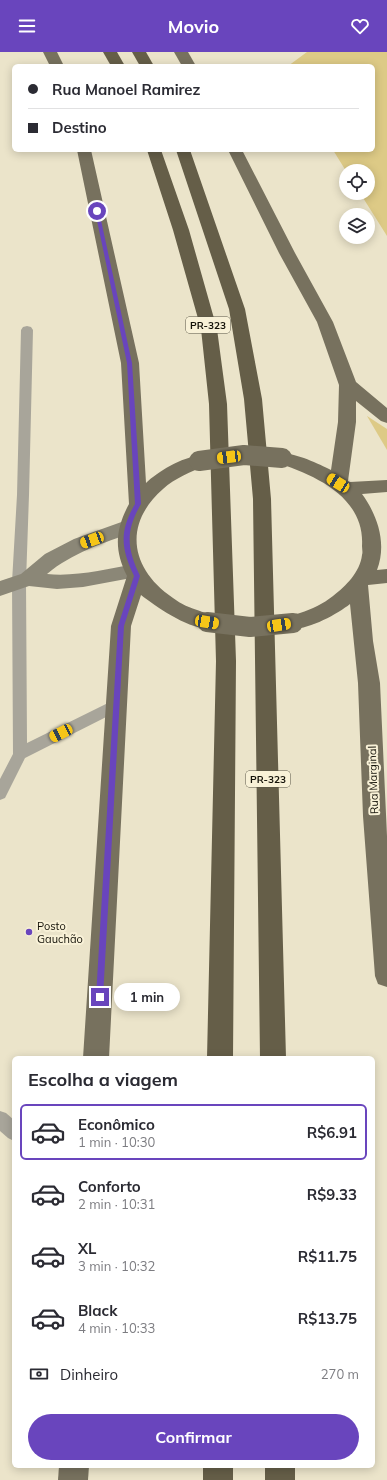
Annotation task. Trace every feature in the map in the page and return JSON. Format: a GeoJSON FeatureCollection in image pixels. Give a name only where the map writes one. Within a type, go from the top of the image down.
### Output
{"type":"FeatureCollection","features":[{"type":"Feature","properties":{"kind":"highway"},"geometry":{"type":"LineString","coordinates":[[110,52],[117,64]]}},
{"type":"Feature","properties":{"kind":"highway"},"geometry":{"type":"LineString","coordinates":[[139,52],[146,64]]}},
{"type":"Feature","properties":{"kind":"highway","name":"PR-323"},"geometry":{"type":"LineString","coordinates":[[155,152],[181,230],[209,329],[218,404],[226,661],[220,1056]]}},
{"type":"Feature","properties":{"kind":"highway","name":"PR-323"},"geometry":{"type":"LineString","coordinates":[[184,152],[237,309],[253,399],[262,499],[273,1056]]}},
{"type":"Feature","properties":{"kind":"highway"},"geometry":{"type":"LineString","coordinates":[[218,1468],[218,1480]]}},
{"type":"Feature","properties":{"kind":"highway"},"geometry":{"type":"LineString","coordinates":[[280,1468],[280,1480]]}},
{"type":"Feature","properties":{"kind":"main road"},"geometry":{"type":"LineString","coordinates":[[50,52],[56,64]]}},
{"type":"Feature","properties":{"kind":"main road"},"geometry":{"type":"LineString","coordinates":[[181,52],[188,64]]}},
{"type":"Feature","properties":{"kind":"main road"},"geometry":{"type":"LineString","coordinates":[[84,152],[130,363],[138,504]]}},
{"type":"Feature","properties":{"kind":"main road"},"geometry":{"type":"LineString","coordinates":[[236,152],[287,253],[325,322],[348,385],[342,486]]}},
{"type":"Feature","properties":{"kind":"main road"},"geometry":{"type":"LineString","coordinates":[[348,385],[387,417]]}},
{"type":"Feature","properties":{"kind":"main road"},"geometry":{"type":"LineString","coordinates":[[244,455],[282,458],[322,472],[342,486],[363,509],[372,532],[372,555],[360,581],[344,599],[321,613],[293,623],[265,628],[235,627],[207,622],[181,613],[160,600],[147,589],[136,574],[129,558],[126,544],[127,527],[138,504],[153,487],[177,471],[199,461],[244,455]]}},
{"type":"Feature","properties":{"kind":"main road"},"geometry":{"type":"LineString","coordinates":[[342,486],[387,486]]}},
{"type":"Feature","properties":{"kind":"main road"},"geometry":{"type":"LineString","coordinates":[[96,1056],[115,706],[121,626],[136,574]]}},
{"type":"Feature","properties":{"kind":"main road"},"geometry":{"type":"LineString","coordinates":[[360,581],[387,576]]}},
{"type":"Feature","properties":{"kind":"main road","name":"Rua Marginal"},"geometry":{"type":"LineString","coordinates":[[360,581],[363,641],[369,683],[374,816],[387,976]]}},
{"type":"Feature","properties":{"kind":"main road"},"geometry":{"type":"LineString","coordinates":[[73,1480],[74,1468]]}},
{"type":"Feature","properties":{"kind":"street"},"geometry":{"type":"LineString","coordinates":[[0,589],[23,581],[52,559],[75,547],[127,527]]}},
{"type":"Feature","properties":{"kind":"street"},"geometry":{"type":"LineString","coordinates":[[23,581],[57,582],[136,574]]}},
{"type":"Feature","properties":{"kind":"lane"},"geometry":{"type":"LineString","coordinates":[[0,794],[20,754],[23,495],[27,330]]}},
{"type":"Feature","properties":{"kind":"lane"},"geometry":{"type":"LineString","coordinates":[[20,754],[115,706]]}},
{"type":"Feature","properties":{"kind":"lane"},"geometry":{"type":"LineString","coordinates":[[0,1119],[12,1130]]}},
{"type":"Feature","properties":{"kind":"shaded area"},"geometry":{"type":"Polygon","coordinates":[[[307,52],[387,52],[387,236],[375,217],[375,208],[369,208],[364,200],[375,200],[375,164],[342,164],[334,152],[375,152],[375,64],[291,64],[307,52]]]}},
{"type":"Feature","properties":{"kind":"shaded area"},"geometry":{"type":"Polygon","coordinates":[[[367,416],[387,429],[387,450],[367,416]]]}},
{"type":"Feature","properties":{"kind":"place","name":"Posto Gauchão"},"geometry":{"type":"Point","coordinates":[29,932]}},
{"type":"Feature","properties":{"kind":"route"},"geometry":{"type":"LineString","coordinates":[[97,211],[130,363],[138,504],[127,527],[126,544],[129,558],[137,576],[121,626],[115,706],[100,997]]}}]}
